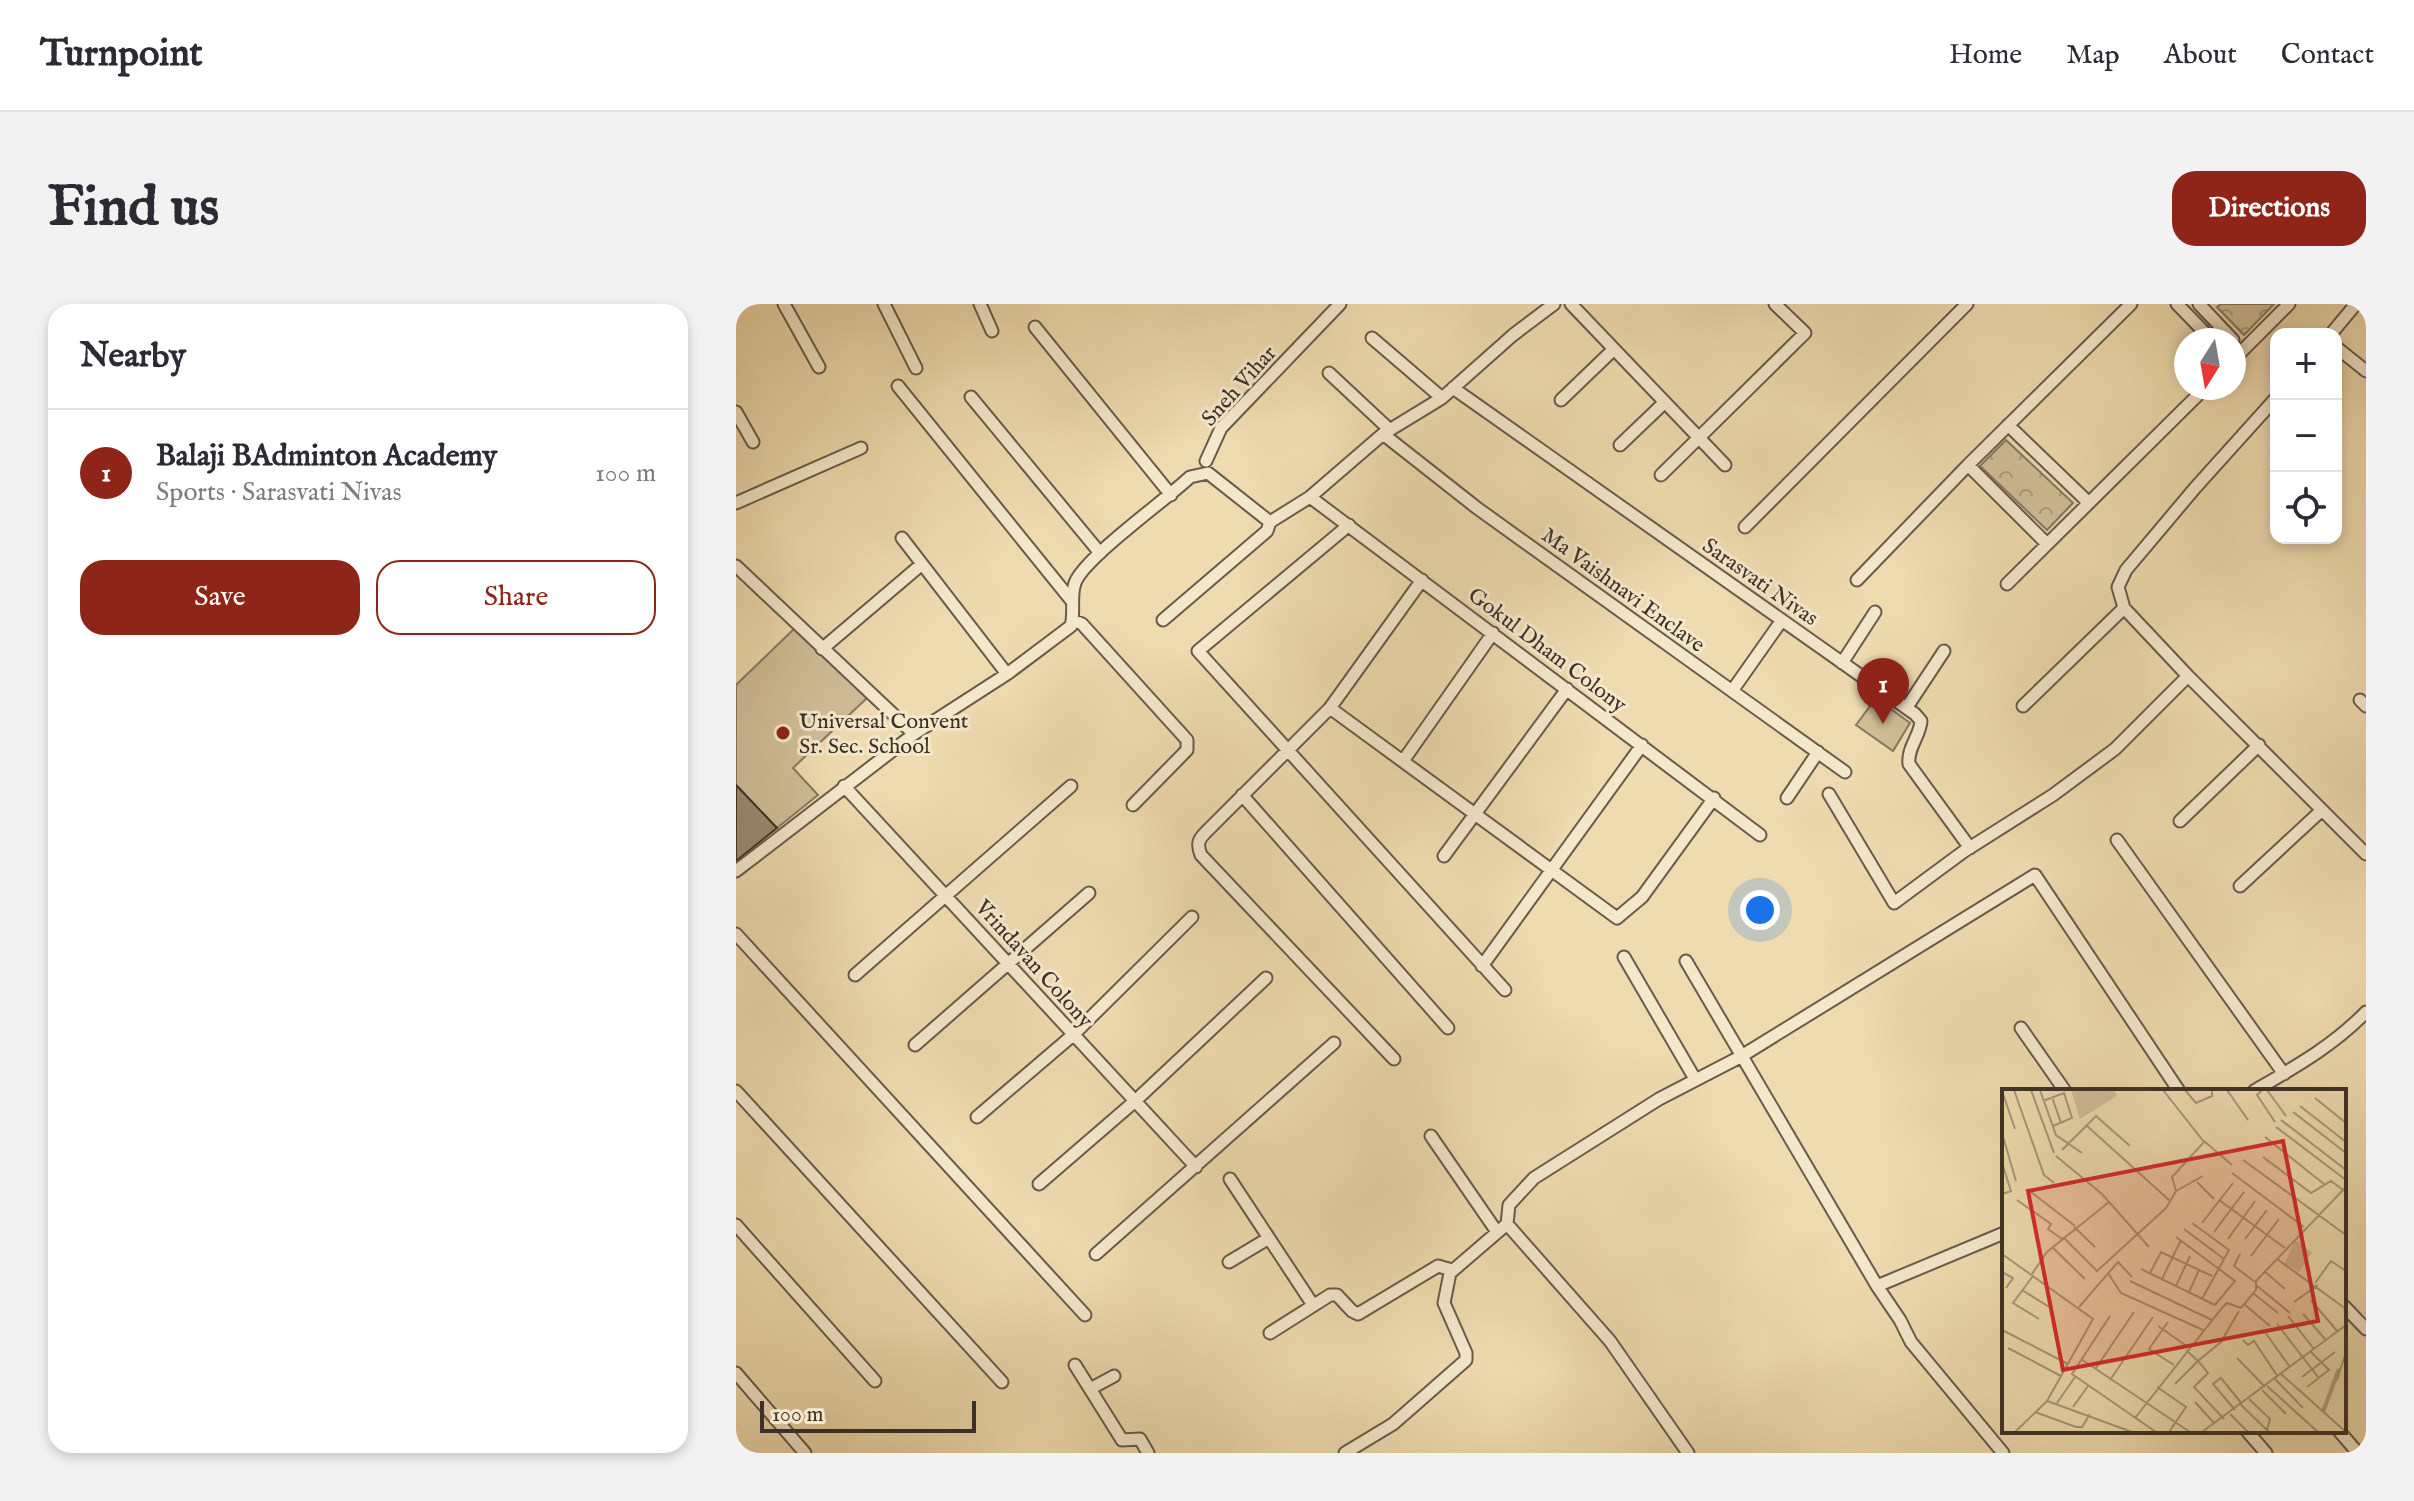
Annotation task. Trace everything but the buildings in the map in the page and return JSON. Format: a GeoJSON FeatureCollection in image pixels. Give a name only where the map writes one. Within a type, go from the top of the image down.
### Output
{"type":"FeatureCollection","features":[{"type":"Feature","properties":{"kind":"street"},"geometry":{"type":"LineString","coordinates":[[784,304],[819,367]]}},
{"type":"Feature","properties":{"kind":"street"},"geometry":{"type":"LineString","coordinates":[[884,304],[916,368]]}},
{"type":"Feature","properties":{"kind":"street"},"geometry":{"type":"LineString","coordinates":[[980,304],[992,331]]}},
{"type":"Feature","properties":{"kind":"street","name":"Sneh Vihar"},"geometry":{"type":"LineString","coordinates":[[1206,461],[1221,428],[1340,304]]}},
{"type":"Feature","properties":{"kind":"street"},"geometry":{"type":"LineString","coordinates":[[1163,620],[1267,531],[1270,522],[1310,497],[1387,432],[1442,398],[1513,335],[1554,304]]}},
{"type":"Feature","properties":{"kind":"street"},"geometry":{"type":"LineString","coordinates":[[1571,304],[1725,465]]}},
{"type":"Feature","properties":{"kind":"street"},"geometry":{"type":"LineString","coordinates":[[1661,475],[1805,333],[1775,304]]}},
{"type":"Feature","properties":{"kind":"street"},"geometry":{"type":"LineString","coordinates":[[1745,527],[1967,304]]}},
{"type":"Feature","properties":{"kind":"street"},"geometry":{"type":"LineString","coordinates":[[1857,580],[2131,304]]}},
{"type":"Feature","properties":{"kind":"street"},"geometry":{"type":"LineString","coordinates":[[2246,340],[2289,304]]}},
{"type":"Feature","properties":{"kind":"street"},"geometry":{"type":"LineString","coordinates":[[2336,328],[2356,304]]}},
{"type":"Feature","properties":{"kind":"street"},"geometry":{"type":"LineString","coordinates":[[2180,305],[2201,328]]}},
{"type":"Feature","properties":{"kind":"street"},"geometry":{"type":"LineString","coordinates":[[2206,306],[2222,328]]}},
{"type":"Feature","properties":{"kind":"street"},"geometry":{"type":"LineString","coordinates":[[1035,327],[1171,495]]}},
{"type":"Feature","properties":{"kind":"street"},"geometry":{"type":"LineString","coordinates":[[1372,338],[1442,398]]}},
{"type":"Feature","properties":{"kind":"street"},"geometry":{"type":"LineString","coordinates":[[1561,400],[1614,349]]}},
{"type":"Feature","properties":{"kind":"street"},"geometry":{"type":"LineString","coordinates":[[2342,352],[2366,371]]}},
{"type":"Feature","properties":{"kind":"street","name":"Ma Vaishnavi Enclave"},"geometry":{"type":"LineString","coordinates":[[1329,373],[1387,432],[1477,508],[1845,772]]}},
{"type":"Feature","properties":{"kind":"street"},"geometry":{"type":"LineString","coordinates":[[898,386],[1071,600]]}},
{"type":"Feature","properties":{"kind":"street","name":"Sarasvati Nivas"},"geometry":{"type":"LineString","coordinates":[[1453,388],[1907,707]]}},
{"type":"Feature","properties":{"kind":"street"},"geometry":{"type":"LineString","coordinates":[[971,397],[1100,553]]}},
{"type":"Feature","properties":{"kind":"street"},"geometry":{"type":"LineString","coordinates":[[2007,584],[2193,400]]}},
{"type":"Feature","properties":{"kind":"street"},"geometry":{"type":"LineString","coordinates":[[2274,400],[2126,570],[2118,587],[2124,608],[2366,854]]}},
{"type":"Feature","properties":{"kind":"street"},"geometry":{"type":"LineString","coordinates":[[1620,445],[1665,402]]}},
{"type":"Feature","properties":{"kind":"street"},"geometry":{"type":"LineString","coordinates":[[736,412],[753,442]]}},
{"type":"Feature","properties":{"kind":"street"},"geometry":{"type":"LineString","coordinates":[[2008,425],[2089,503]]}},
{"type":"Feature","properties":{"kind":"street"},"geometry":{"type":"LineString","coordinates":[[736,503],[861,448]]}},
{"type":"Feature","properties":{"kind":"street"},"geometry":{"type":"LineString","coordinates":[[1968,465],[2047,544]]}},
{"type":"Feature","properties":{"kind":"street"},"geometry":{"type":"LineString","coordinates":[[736,871],[914,734],[1007,674],[1071,626],[1071,600],[1081,571],[1190,477],[1208,473],[1270,522]]}},
{"type":"Feature","properties":{"kind":"street","name":"Gokul Dham Colony"},"geometry":{"type":"LineString","coordinates":[[1310,497],[1760,835]]}},
{"type":"Feature","properties":{"kind":"street"},"geometry":{"type":"LineString","coordinates":[[1349,525],[1198,651],[1505,990]]}},
{"type":"Feature","properties":{"kind":"street"},"geometry":{"type":"LineString","coordinates":[[902,538],[1007,674]]}},
{"type":"Feature","properties":{"kind":"street"},"geometry":{"type":"LineString","coordinates":[[822,649],[922,564]]}},
{"type":"Feature","properties":{"kind":"street"},"geometry":{"type":"LineString","coordinates":[[736,566],[914,734]]}},
{"type":"Feature","properties":{"kind":"street"},"geometry":{"type":"LineString","coordinates":[[1394,1059],[1201,855],[1199,839],[1330,708],[1422,580]]}},
{"type":"Feature","properties":{"kind":"street"},"geometry":{"type":"LineString","coordinates":[[2023,706],[2124,608]]}},
{"type":"Feature","properties":{"kind":"street"},"geometry":{"type":"LineString","coordinates":[[1842,663],[1875,612]]}},
{"type":"Feature","properties":{"kind":"street"},"geometry":{"type":"LineString","coordinates":[[1073,620],[1082,624],[1187,740],[1187,750],[1133,805]]}},
{"type":"Feature","properties":{"kind":"street"},"geometry":{"type":"LineString","coordinates":[[1732,691],[1782,620]]}},
{"type":"Feature","properties":{"kind":"street"},"geometry":{"type":"LineString","coordinates":[[1403,761],[1493,633]]}},
{"type":"Feature","properties":{"kind":"street"},"geometry":{"type":"LineString","coordinates":[[1944,651],[1907,707],[1921,721],[1909,752],[1909,764],[1970,848]]}},
{"type":"Feature","properties":{"kind":"street"},"geometry":{"type":"LineString","coordinates":[[1829,794],[1894,903],[2115,749],[2188,676]]}},
{"type":"Feature","properties":{"kind":"street"},"geometry":{"type":"LineString","coordinates":[[1444,856],[1567,689]]}},
{"type":"Feature","properties":{"kind":"street"},"geometry":{"type":"LineString","coordinates":[[1330,708],[1617,918],[1642,897],[1714,798]]}},
{"type":"Feature","properties":{"kind":"street"},"geometry":{"type":"LineString","coordinates":[[1482,966],[1642,745]]}},
{"type":"Feature","properties":{"kind":"street"},"geometry":{"type":"LineString","coordinates":[[2180,821],[2259,745]]}},
{"type":"Feature","properties":{"kind":"street"},"geometry":{"type":"LineString","coordinates":[[1787,798],[1818,752]]}},
{"type":"Feature","properties":{"kind":"street","name":"Vrindavan Colony"},"geometry":{"type":"LineString","coordinates":[[844,786],[1196,1167]]}},
{"type":"Feature","properties":{"kind":"street"},"geometry":{"type":"LineString","coordinates":[[855,975],[1071,786]]}},
{"type":"Feature","properties":{"kind":"street"},"geometry":{"type":"LineString","coordinates":[[1242,795],[1448,1028]]}},
{"type":"Feature","properties":{"kind":"street"},"geometry":{"type":"LineString","coordinates":[[2240,886],[2322,810]]}},
{"type":"Feature","properties":{"kind":"street"},"geometry":{"type":"LineString","coordinates":[[2117,840],[2284,1074]]}},
{"type":"Feature","properties":{"kind":"street"},"geometry":{"type":"LineString","coordinates":[[1345,1453],[1393,1424],[1466,1360],[1466,1353],[1444,1303],[1452,1270],[1502,1228],[1509,1205],[1534,1178],[1695,1079],[1740,1057],[2035,875],[2178,1089]]}},
{"type":"Feature","properties":{"kind":"street"},"geometry":{"type":"LineString","coordinates":[[915,1045],[1089,893]]}},
{"type":"Feature","properties":{"kind":"street"},"geometry":{"type":"LineString","coordinates":[[977,1117],[1073,1035],[1192,917]]}},
{"type":"Feature","properties":{"kind":"street"},"geometry":{"type":"LineString","coordinates":[[736,934],[1085,1315]]}},
{"type":"Feature","properties":{"kind":"street"},"geometry":{"type":"LineString","coordinates":[[1624,957],[1695,1079]]}},
{"type":"Feature","properties":{"kind":"street"},"geometry":{"type":"LineString","coordinates":[[1686,961],[1911,1342],[2003,1453]]}},
{"type":"Feature","properties":{"kind":"street"},"geometry":{"type":"LineString","coordinates":[[1039,1184],[1134,1102],[1266,978]]}},
{"type":"Feature","properties":{"kind":"street"},"geometry":{"type":"LineString","coordinates":[[2258,1089],[2342,1036],[2366,1012]]}},
{"type":"Feature","properties":{"kind":"street"},"geometry":{"type":"LineString","coordinates":[[2021,1028],[2064,1089]]}},
{"type":"Feature","properties":{"kind":"street"},"geometry":{"type":"LineString","coordinates":[[1096,1254],[1334,1043]]}},
{"type":"Feature","properties":{"kind":"street"},"geometry":{"type":"LineString","coordinates":[[736,1091],[1002,1382]]}},
{"type":"Feature","properties":{"kind":"street"},"geometry":{"type":"LineString","coordinates":[[1431,1136],[1502,1228],[1610,1341],[1688,1453]]}},
{"type":"Feature","properties":{"kind":"street"},"geometry":{"type":"LineString","coordinates":[[1230,1179],[1313,1305]]}},
{"type":"Feature","properties":{"kind":"street"},"geometry":{"type":"LineString","coordinates":[[736,1225],[875,1381]]}},
{"type":"Feature","properties":{"kind":"street"},"geometry":{"type":"LineString","coordinates":[[1877,1286],[2002,1234]]}},
{"type":"Feature","properties":{"kind":"street"},"geometry":{"type":"LineString","coordinates":[[1229,1262],[1269,1238]]}},
{"type":"Feature","properties":{"kind":"street"},"geometry":{"type":"LineString","coordinates":[[1270,1333],[1334,1294],[1358,1314],[1438,1266],[1452,1270]]}},
{"type":"Feature","properties":{"kind":"street"},"geometry":{"type":"LineString","coordinates":[[2346,1308],[2366,1329]]}},
{"type":"Feature","properties":{"kind":"street"},"geometry":{"type":"LineString","coordinates":[[1075,1365],[1122,1440],[1140,1439],[1148,1453]]}},
{"type":"Feature","properties":{"kind":"street"},"geometry":{"type":"LineString","coordinates":[[736,1373],[805,1453]]}},
{"type":"Feature","properties":{"kind":"street"},"geometry":{"type":"LineString","coordinates":[[1090,1389],[1114,1376]]}},
{"type":"Feature","properties":{"kind":"street"},"geometry":{"type":"LineString","coordinates":[[2249,1433],[2266,1453]]}},
{"type":"Feature","properties":{"kind":"street"},"geometry":{"type":"LineString","coordinates":[[2341,1433],[2358,1453]]}},
{"type":"Feature","properties":{"kind":"green space"},"geometry":{"type":"Polygon","coordinates":[[[2221,304],[2274,304],[2246,333],[2246,328],[2237,328],[2217,307],[2221,304]]]}},
{"type":"Feature","properties":{"kind":"green space"},"geometry":{"type":"Polygon","coordinates":[[[2006,440],[2073,503],[2047,530],[1980,466],[2006,440]]]}},
{"type":"Feature","properties":{"kind":"green space","name":"Universal Convent Sr. Sec. School"},"geometry":{"type":"Polygon","coordinates":[[[794,629],[867,698],[793,768],[818,795],[777,828],[736,785],[736,685],[794,629]]]}},
{"type":"Feature","properties":{"kind":"green space"},"geometry":{"type":"Polygon","coordinates":[[[1876,698],[1910,723],[1893,751],[1856,725],[1876,698]]]}},
{"type":"Feature","properties":{"kind":"place","name":"Balaji BAdminton Academy"},"geometry":{"type":"Point","coordinates":[1883,724]}},
{"type":"Feature","properties":{"kind":"place","name":"Universal Convent Sr. Sec. School"},"geometry":{"type":"Point","coordinates":[783,733]}}]}
